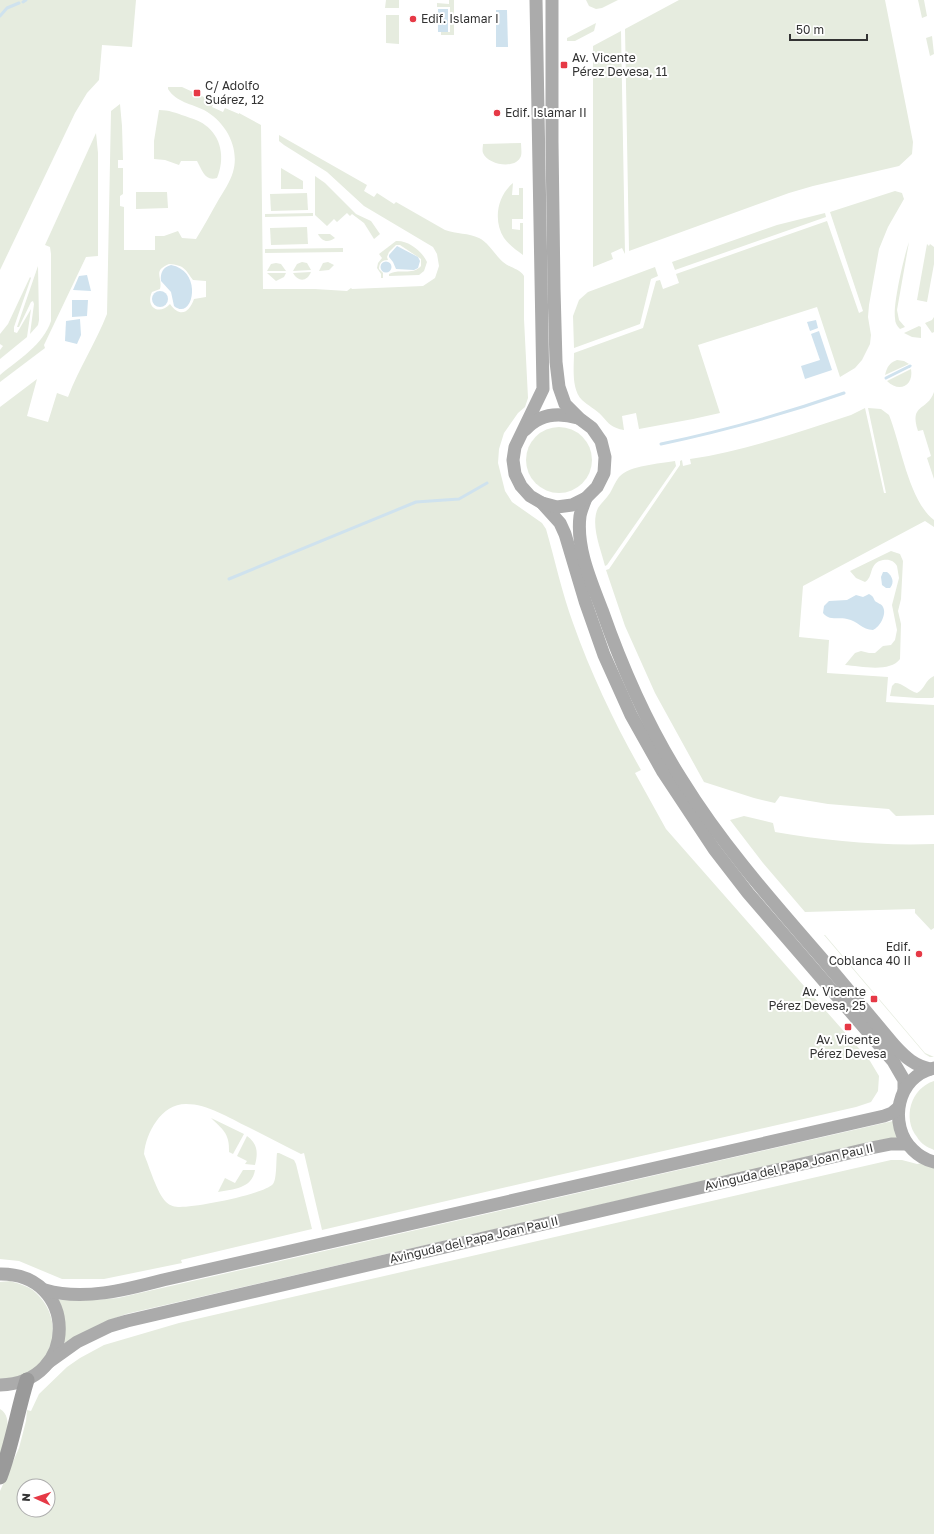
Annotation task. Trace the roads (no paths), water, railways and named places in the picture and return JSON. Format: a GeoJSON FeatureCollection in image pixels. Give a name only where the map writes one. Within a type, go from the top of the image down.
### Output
{"type":"FeatureCollection","features":[{"type":"Feature","properties":{"kind":"highway"},"geometry":{"type":"LineString","coordinates":[[0,1478],[7,1460],[27,1380]]}},
{"type":"Feature","properties":{"kind":"main road"},"geometry":{"type":"LineString","coordinates":[[536,0],[540,155],[543,389],[515,447],[513,460],[515,474],[521,486],[530,496],[542,503],[557,507],[572,505],[586,498],[597,487],[604,473],[605,457],[601,442],[592,428],[564,404],[559,387],[556,362],[552,142],[552,0]]}},
{"type":"Feature","properties":{"kind":"main road"},"geometry":{"type":"LineString","coordinates":[[521,434],[535,421],[554,414],[567,415],[580,419]]}},
{"type":"Feature","properties":{"kind":"main road"},"geometry":{"type":"LineString","coordinates":[[586,498],[580,515],[579,528],[580,542],[589,574],[616,651],[660,745],[708,820],[751,876],[907,1059],[919,1066],[932,1069]]}},
{"type":"Feature","properties":{"kind":"main road"},"geometry":{"type":"LineString","coordinates":[[542,503],[560,523],[565,534],[585,600],[604,655],[631,715],[663,772],[714,849],[748,893],[893,1061],[904,1080],[904,1090],[898,1108],[898,1122],[901,1134],[907,1144],[918,1154],[934,1162]]}},
{"type":"Feature","properties":{"kind":"main road"},"geometry":{"type":"LineString","coordinates":[[904,1090],[915,1077],[932,1069]]}},
{"type":"Feature","properties":{"kind":"main road","name":"Avinguda del Papa Joan Pau II"},"geometry":{"type":"LineString","coordinates":[[0,1274],[13,1274],[30,1280],[45,1290],[58,1294],[69,1295],[121,1290],[884,1116],[892,1113],[898,1108]]}},
{"type":"Feature","properties":{"kind":"main road","name":"Avinguda del Papa Joan Pau II"},"geometry":{"type":"LineString","coordinates":[[0,1384],[13,1384],[27,1380],[40,1372],[49,1362],[84,1338],[110,1326],[149,1315],[871,1148],[900,1143],[907,1144]]}},
{"type":"Feature","properties":{"kind":"main road","name":"Avinguda del Papa Joan Pau II"},"geometry":{"type":"LineString","coordinates":[[45,1290],[54,1303],[59,1318],[60,1333],[56,1348],[49,1362]]}},
{"type":"Feature","properties":{"kind":"water"},"geometry":{"type":"Polygon","coordinates":[[[438,9],[448,9],[448,32],[438,32],[438,9]]]}},
{"type":"Feature","properties":{"kind":"water"},"geometry":{"type":"Polygon","coordinates":[[[496,10],[507,10],[508,47],[496,47],[496,10]]]}},
{"type":"Feature","properties":{"kind":"water"},"geometry":{"type":"Polygon","coordinates":[[[397,246],[418,257],[420,261],[418,268],[414,270],[396,269],[389,255],[397,246]]]}},
{"type":"Feature","properties":{"kind":"water"},"geometry":{"type":"Polygon","coordinates":[[[386,261],[390,263],[392,267],[390,271],[386,273],[382,271],[380,267],[382,263],[386,261]]]}},
{"type":"Feature","properties":{"kind":"water"},"geometry":{"type":"Polygon","coordinates":[[[171,265],[181,269],[188,276],[191,285],[192,294],[190,302],[186,307],[181,309],[174,306],[171,292],[161,281],[163,271],[166,267],[171,265]]]}},
{"type":"Feature","properties":{"kind":"water"},"geometry":{"type":"Polygon","coordinates":[[[87,275],[91,291],[73,290],[79,276],[87,275]]]}},
{"type":"Feature","properties":{"kind":"water"},"geometry":{"type":"Polygon","coordinates":[[[157,291],[163,291],[168,296],[166,305],[163,307],[157,307],[152,302],[152,296],[157,291]]]}},
{"type":"Feature","properties":{"kind":"water"},"geometry":{"type":"Polygon","coordinates":[[[72,300],[88,300],[87,316],[72,317],[72,300]]]}},
{"type":"Feature","properties":{"kind":"water"},"geometry":{"type":"Polygon","coordinates":[[[80,319],[81,335],[77,344],[65,341],[66,321],[80,319]]]}},
{"type":"Feature","properties":{"kind":"water"},"geometry":{"type":"Polygon","coordinates":[[[816,320],[818,328],[810,331],[807,322],[816,320]]]}},
{"type":"Feature","properties":{"kind":"water"},"geometry":{"type":"Polygon","coordinates":[[[819,331],[832,370],[805,379],[801,366],[820,360],[811,334],[819,331]]]}},
{"type":"Feature","properties":{"kind":"water"},"geometry":{"type":"Polygon","coordinates":[[[883,572],[887,572],[893,581],[890,588],[886,588],[882,585],[881,577],[883,572]]]}},
{"type":"Feature","properties":{"kind":"water"},"geometry":{"type":"Polygon","coordinates":[[[869,594],[875,601],[881,604],[884,610],[882,620],[873,630],[866,629],[851,620],[844,618],[831,618],[823,613],[824,606],[829,601],[847,600],[856,595],[863,597],[869,594]]]}},
{"type":"Feature","properties":{"kind":"waterway"},"geometry":{"type":"LineString","coordinates":[[0,16],[7,8],[19,3]]}},
{"type":"Feature","properties":{"kind":"waterway"},"geometry":{"type":"LineString","coordinates":[[886,378],[910,366]]}},
{"type":"Feature","properties":{"kind":"waterway"},"geometry":{"type":"LineString","coordinates":[[661,444],[753,422],[844,393]]}},
{"type":"Feature","properties":{"kind":"waterway"},"geometry":{"type":"LineString","coordinates":[[229,579],[416,502],[459,499],[487,483]]}},
{"type":"Feature","properties":{"kind":"place","name":"Edif. Islamar I"},"geometry":{"type":"Point","coordinates":[413,19]}},
{"type":"Feature","properties":{"kind":"place","name":"Av. Vicente Pérez Devesa, 11"},"geometry":{"type":"Point","coordinates":[564,65]}},
{"type":"Feature","properties":{"kind":"place","name":"C/ Adolfo Suárez, 12"},"geometry":{"type":"Point","coordinates":[197,93]}},
{"type":"Feature","properties":{"kind":"place","name":"Edif. Islamar II"},"geometry":{"type":"Point","coordinates":[497,113]}},
{"type":"Feature","properties":{"kind":"place","name":"Edif. Coblanca 40 II"},"geometry":{"type":"Point","coordinates":[919,954]}},
{"type":"Feature","properties":{"kind":"place","name":"Av. Vicente Pérez Devesa, 25"},"geometry":{"type":"Point","coordinates":[874,999]}},
{"type":"Feature","properties":{"kind":"place","name":"Av. Vicente Pérez Devesa"},"geometry":{"type":"Point","coordinates":[848,1027]}}]}
